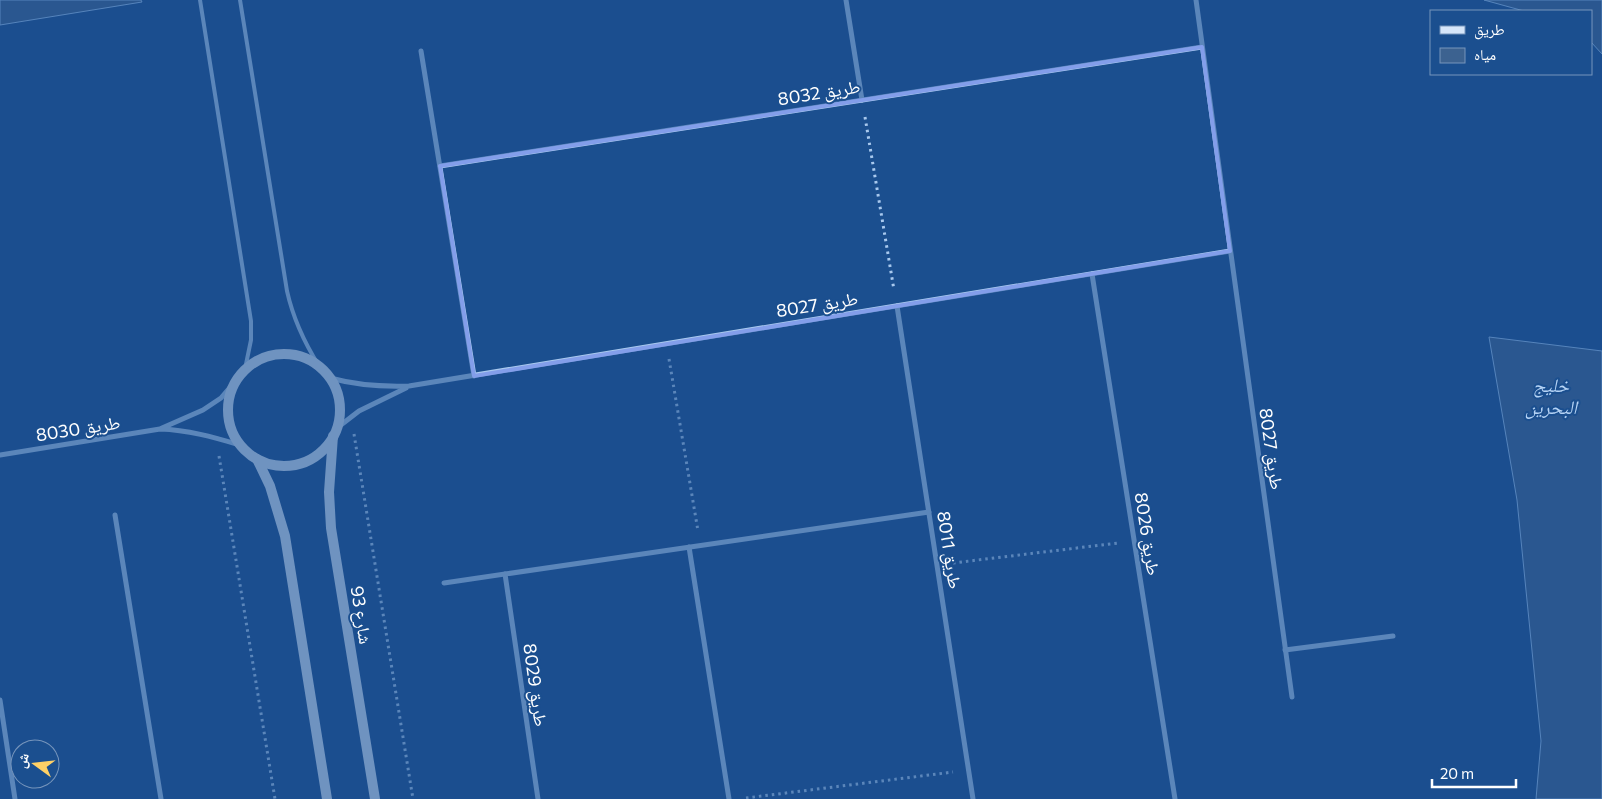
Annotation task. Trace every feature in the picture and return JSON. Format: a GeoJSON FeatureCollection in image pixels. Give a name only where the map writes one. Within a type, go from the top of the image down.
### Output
{"type":"FeatureCollection","features":[{"type":"Feature","properties":{"kind":"street"},"geometry":{"type":"LineString","coordinates":[[846,0],[862,100]]}},
{"type":"Feature","properties":{"kind":"street","name":"طريق 8027"},"geometry":{"type":"LineString","coordinates":[[1196,0],[1292,697]]}},
{"type":"Feature","properties":{"kind":"street","name":"طريق 8032"},"geometry":{"type":"LineString","coordinates":[[440,166],[1202,47]]}},
{"type":"Feature","properties":{"kind":"street"},"geometry":{"type":"LineString","coordinates":[[421,50],[474,376]]}},
{"type":"Feature","properties":{"kind":"street","name":"طريق 8027"},"geometry":{"type":"LineString","coordinates":[[330,378],[382,387],[409,386],[1230,251]]}},
{"type":"Feature","properties":{"kind":"street","name":"طريق 8026"},"geometry":{"type":"LineString","coordinates":[[1092,274],[1176,799]]}},
{"type":"Feature","properties":{"kind":"street","name":"طريق 8011"},"geometry":{"type":"LineString","coordinates":[[897,306],[974,799]]}},
{"type":"Feature","properties":{"kind":"street"},"geometry":{"type":"LineString","coordinates":[[290,354],[305,358],[319,366],[330,378],[336,389],[339,402],[339,414],[335,432],[325,448],[313,458],[300,464],[278,466],[257,459],[240,445],[231,430],[228,412],[230,394],[238,378],[245,369],[259,360],[274,355],[290,354]]}},
{"type":"Feature","properties":{"kind":"street","name":"طريق 8030"},"geometry":{"type":"LineString","coordinates":[[160,429],[203,410],[221,398],[238,378]]}},
{"type":"Feature","properties":{"kind":"street","name":"طريق 8027"},"geometry":{"type":"LineString","coordinates":[[335,432],[352,417],[409,386]]}},
{"type":"Feature","properties":{"kind":"street","name":"طريق 8030"},"geometry":{"type":"LineString","coordinates":[[0,455],[160,429],[181,430],[240,445]]}},
{"type":"Feature","properties":{"kind":"street","name":"شارع 93"},"geometry":{"type":"LineString","coordinates":[[335,432],[328,492],[331,528],[375,799]]}},
{"type":"Feature","properties":{"kind":"street"},"geometry":{"type":"LineString","coordinates":[[257,459],[270,486],[285,536],[327,799]]}},
{"type":"Feature","properties":{"kind":"street"},"geometry":{"type":"LineString","coordinates":[[444,583],[929,512]]}},
{"type":"Feature","properties":{"kind":"street"},"geometry":{"type":"LineString","coordinates":[[115,515],[161,799]]}},
{"type":"Feature","properties":{"kind":"street"},"geometry":{"type":"LineString","coordinates":[[689,547],[728,799]]}},
{"type":"Feature","properties":{"kind":"street","name":"طريق 8029"},"geometry":{"type":"LineString","coordinates":[[505,574],[538,799]]}},
{"type":"Feature","properties":{"kind":"street"},"geometry":{"type":"LineString","coordinates":[[1285,650],[1393,636]]}},
{"type":"Feature","properties":{"kind":"street"},"geometry":{"type":"LineString","coordinates":[[0,700],[15,799]]}},
{"type":"Feature","properties":{"kind":"lane"},"geometry":{"type":"LineString","coordinates":[[200,0],[251,321],[251,340],[245,369]]}},
{"type":"Feature","properties":{"kind":"lane"},"geometry":{"type":"LineString","coordinates":[[240,0],[287,291],[296,323],[306,345],[319,366]]}},
{"type":"Feature","properties":{"kind":"path"},"geometry":{"type":"LineString","coordinates":[[862,100],[897,306]]}},
{"type":"Feature","properties":{"kind":"path"},"geometry":{"type":"LineString","coordinates":[[667,344],[701,545]]}},
{"type":"Feature","properties":{"kind":"path"},"geometry":{"type":"LineString","coordinates":[[352,417],[413,799]]}},
{"type":"Feature","properties":{"kind":"path"},"geometry":{"type":"LineString","coordinates":[[216,438],[275,799]]}},
{"type":"Feature","properties":{"kind":"path"},"geometry":{"type":"LineString","coordinates":[[937,565],[1134,541]]}},
{"type":"Feature","properties":{"kind":"path"},"geometry":{"type":"LineString","coordinates":[[745,798],[969,770]]}},
{"type":"Feature","properties":{"kind":"highlighted area"},"geometry":{"type":"Polygon","coordinates":[[[1202,47],[1230,251],[474,376],[440,166],[1202,47]]]}},
{"type":"Feature","properties":{"kind":"water"},"geometry":{"type":"Polygon","coordinates":[[[0,0],[141,0],[142,2],[0,25],[0,0]]]}},
{"type":"Feature","properties":{"kind":"water"},"geometry":{"type":"Polygon","coordinates":[[[1484,0],[1602,0],[1602,54],[1592,43],[1592,10],[1520,10],[1484,0]]]}},
{"type":"Feature","properties":{"kind":"water","name":"خليج البحرين"},"geometry":{"type":"Polygon","coordinates":[[[1489,337],[1602,351],[1602,799],[1536,799],[1541,741],[1517,500],[1489,337]]]}}]}
